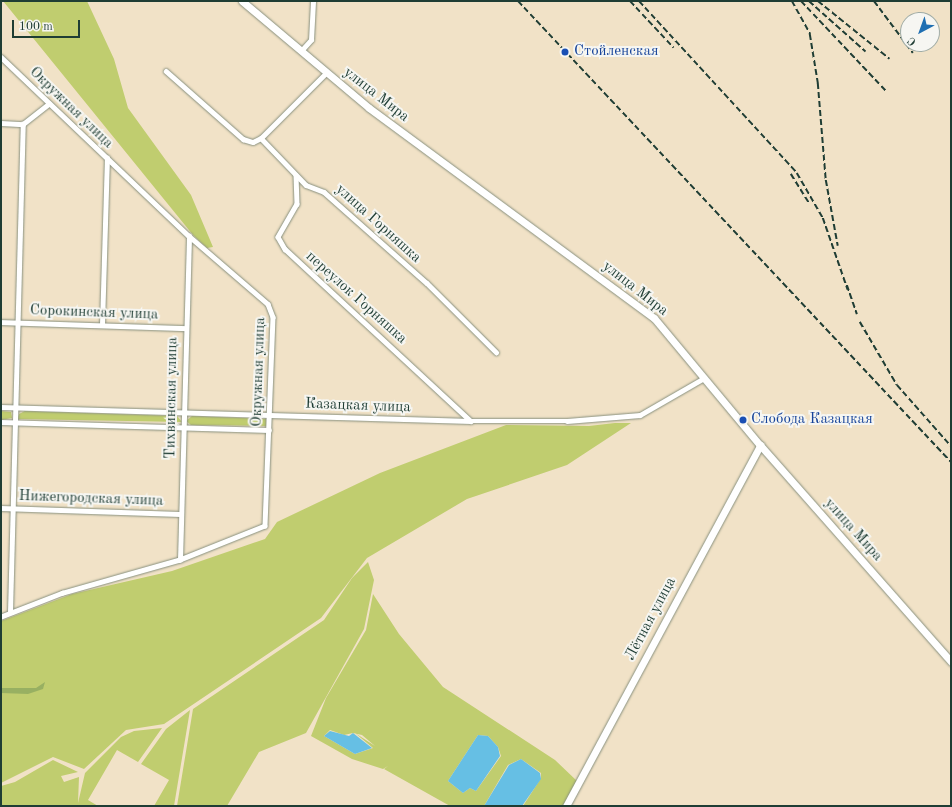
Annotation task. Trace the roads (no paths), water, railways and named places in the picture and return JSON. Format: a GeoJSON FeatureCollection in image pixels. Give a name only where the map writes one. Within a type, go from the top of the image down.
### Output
{"type":"FeatureCollection","features":[{"type":"Feature","properties":{"kind":"main road","name":"улица Мира"},"geometry":{"type":"LineString","coordinates":[[242,1],[326,73],[654,318],[760,445],[951,662]]}},
{"type":"Feature","properties":{"kind":"main road","name":"Лётная улица"},"geometry":{"type":"LineString","coordinates":[[566,806],[760,445]]}},
{"type":"Feature","properties":{"kind":"street"},"geometry":{"type":"LineString","coordinates":[[301,51],[311,40],[313,1]]}},
{"type":"Feature","properties":{"kind":"street","name":"Окружная улица"},"geometry":{"type":"LineString","coordinates":[[1,56],[49,104],[189,236],[273,310],[265,526],[180,560],[10,612],[1,617]]}},
{"type":"Feature","properties":{"kind":"street"},"geometry":{"type":"LineString","coordinates":[[166,71],[243,139],[253,142],[261,138],[326,73]]}},
{"type":"Feature","properties":{"kind":"street"},"geometry":{"type":"LineString","coordinates":[[1,124],[22,124],[49,104]]}},
{"type":"Feature","properties":{"kind":"street"},"geometry":{"type":"LineString","coordinates":[[10,612],[22,124]]}},
{"type":"Feature","properties":{"kind":"street","name":"улица Горняшка"},"geometry":{"type":"LineString","coordinates":[[261,138],[306,185],[324,192],[427,283],[496,352]]}},
{"type":"Feature","properties":{"kind":"street"},"geometry":{"type":"LineString","coordinates":[[102,324],[107,158]]}},
{"type":"Feature","properties":{"kind":"street","name":"переулок Горняшка"},"geometry":{"type":"LineString","coordinates":[[296,175],[297,204],[278,237],[285,249],[471,421]]}},
{"type":"Feature","properties":{"kind":"street","name":"Тихвинская улица"},"geometry":{"type":"LineString","coordinates":[[180,560],[180,514],[189,236]]}},
{"type":"Feature","properties":{"kind":"street","name":"Сорокинская улица"},"geometry":{"type":"LineString","coordinates":[[1,322],[102,324],[186,328]]}},
{"type":"Feature","properties":{"kind":"street","name":"Казацкая улица"},"geometry":{"type":"LineString","coordinates":[[1,407],[471,421],[567,420],[640,414],[704,378]]}},
{"type":"Feature","properties":{"kind":"street"},"geometry":{"type":"LineString","coordinates":[[1,422],[184,426],[268,430]]}},
{"type":"Feature","properties":{"kind":"street","name":"Нижегородская улица"},"geometry":{"type":"LineString","coordinates":[[1,508],[180,514]]}},
{"type":"Feature","properties":{"kind":"water"},"geometry":{"type":"Polygon","coordinates":[[[330,731],[349,736],[353,733],[372,748],[355,754],[324,736],[330,731]]]}},
{"type":"Feature","properties":{"kind":"water"},"geometry":{"type":"Polygon","coordinates":[[[478,735],[488,736],[498,747],[500,756],[476,791],[470,788],[463,793],[448,781],[478,735]]]}},
{"type":"Feature","properties":{"kind":"water"},"geometry":{"type":"Polygon","coordinates":[[[521,759],[540,773],[541,779],[522,806],[484,806],[509,765],[521,759]]]}},
{"type":"Feature","properties":{"kind":"railway"},"geometry":{"type":"LineString","coordinates":[[518,1],[951,462]]}},
{"type":"Feature","properties":{"kind":"railway"},"geometry":{"type":"LineString","coordinates":[[630,1],[674,48]]}},
{"type":"Feature","properties":{"kind":"railway"},"geometry":{"type":"LineString","coordinates":[[639,1],[797,173],[823,218],[848,290]]}},
{"type":"Feature","properties":{"kind":"railway"},"geometry":{"type":"LineString","coordinates":[[792,1],[810,34],[818,83],[826,180],[838,246]]}},
{"type":"Feature","properties":{"kind":"railway"},"geometry":{"type":"LineString","coordinates":[[801,1],[887,92]]}},
{"type":"Feature","properties":{"kind":"railway"},"geometry":{"type":"LineString","coordinates":[[809,1],[866,52]]}},
{"type":"Feature","properties":{"kind":"railway"},"geometry":{"type":"LineString","coordinates":[[818,1],[890,59]]}},
{"type":"Feature","properties":{"kind":"railway"},"geometry":{"type":"LineString","coordinates":[[874,1],[913,53]]}},
{"type":"Feature","properties":{"kind":"railway"},"geometry":{"type":"LineString","coordinates":[[791,174],[809,203]]}},
{"type":"Feature","properties":{"kind":"railway"},"geometry":{"type":"LineString","coordinates":[[847,285],[857,314]]}},
{"type":"Feature","properties":{"kind":"railway"},"geometry":{"type":"LineString","coordinates":[[860,322],[897,385],[951,446]]}},
{"type":"Feature","properties":{"kind":"place","name":"Стойленская"},"geometry":{"type":"Point","coordinates":[565,52]}},
{"type":"Feature","properties":{"kind":"place","name":"Слобода Казацкая"},"geometry":{"type":"Point","coordinates":[743,420]}}]}
